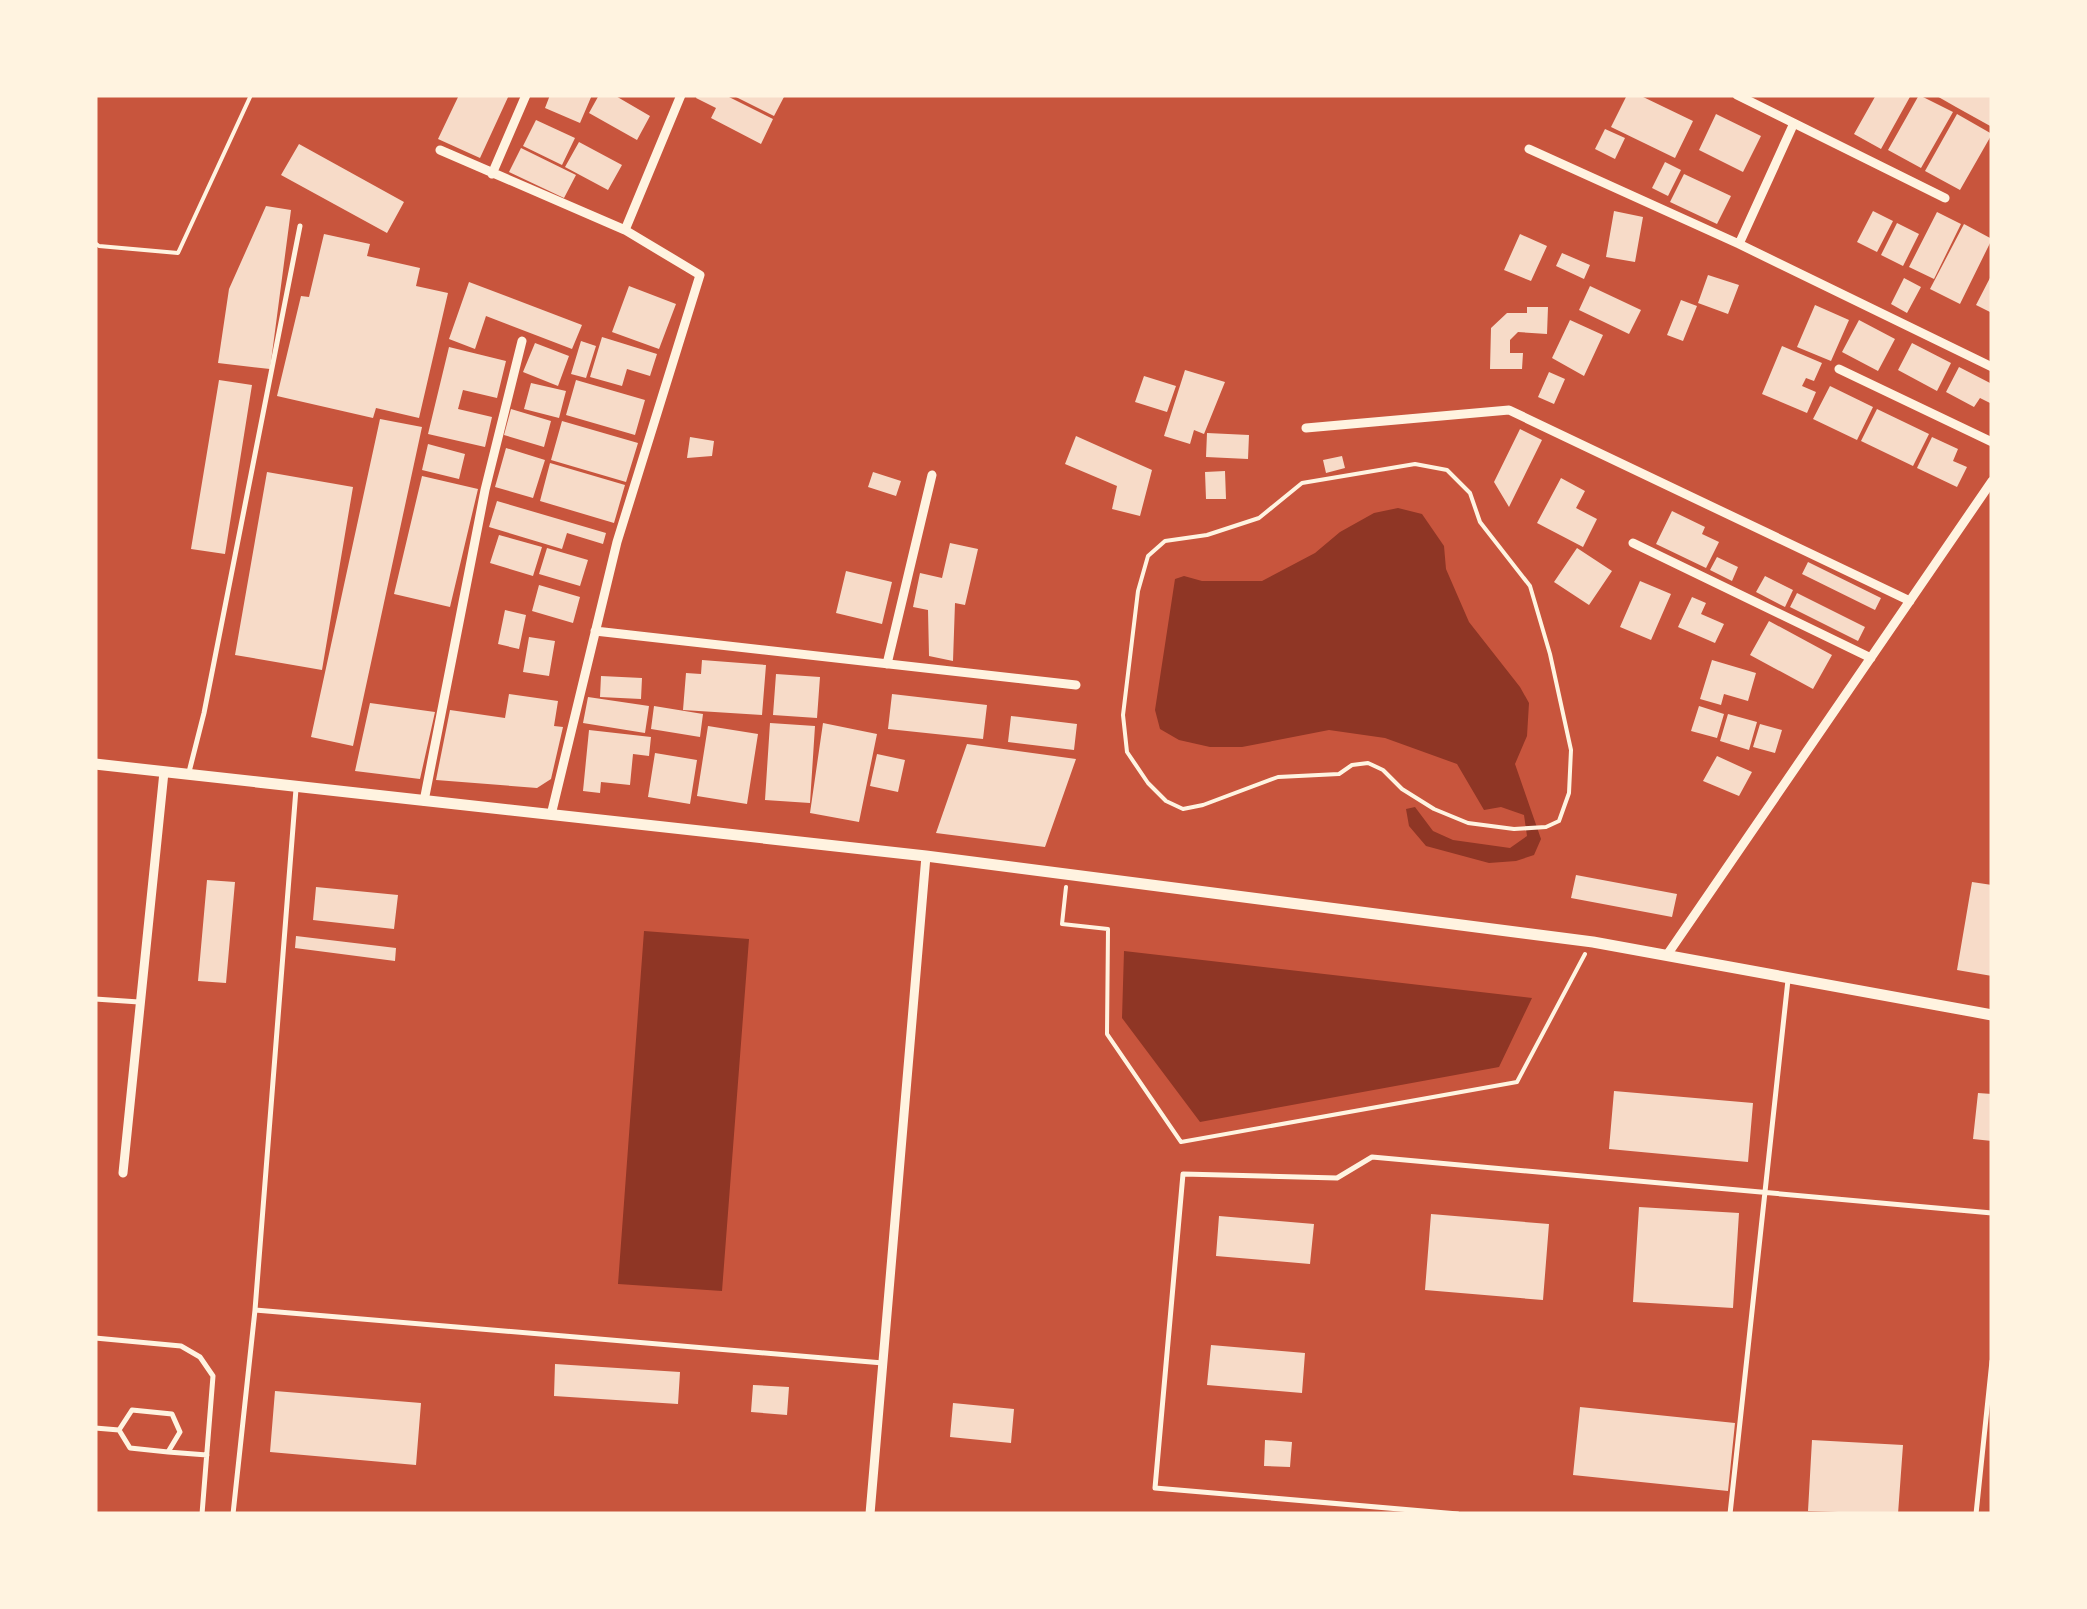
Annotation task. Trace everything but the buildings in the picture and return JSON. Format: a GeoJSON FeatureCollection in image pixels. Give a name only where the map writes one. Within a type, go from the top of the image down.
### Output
{"type":"FeatureCollection","features":[{"type":"Feature","properties":{"kind":"street"},"geometry":{"type":"LineString","coordinates":[[492,174],[526,95]]}},
{"type":"Feature","properties":{"kind":"street"},"geometry":{"type":"LineString","coordinates":[[625,230],[680,95]]}},
{"type":"Feature","properties":{"kind":"street"},"geometry":{"type":"LineString","coordinates":[[1736,95],[1945,198]]}},
{"type":"Feature","properties":{"kind":"street"},"geometry":{"type":"LineString","coordinates":[[1739,244],[1794,124]]}},
{"type":"Feature","properties":{"kind":"street"},"geometry":{"type":"LineString","coordinates":[[1529,149],[1739,244],[1992,366]]}},
{"type":"Feature","properties":{"kind":"street"},"geometry":{"type":"LineString","coordinates":[[440,150],[625,230],[700,275],[617,542],[551,814]]}},
{"type":"Feature","properties":{"kind":"street"},"geometry":{"type":"LineString","coordinates":[[424,800],[485,490],[522,341]]}},
{"type":"Feature","properties":{"kind":"street"},"geometry":{"type":"LineString","coordinates":[[1839,368],[1992,442]]}},
{"type":"Feature","properties":{"kind":"street"},"geometry":{"type":"LineString","coordinates":[[1306,428],[1510,410],[1910,601]]}},
{"type":"Feature","properties":{"kind":"street"},"geometry":{"type":"LineString","coordinates":[[887,664],[932,475]]}},
{"type":"Feature","properties":{"kind":"street"},"geometry":{"type":"LineString","coordinates":[[1667,956],[1992,481]]}},
{"type":"Feature","properties":{"kind":"street"},"geometry":{"type":"LineString","coordinates":[[1633,544],[1871,658]]}},
{"type":"Feature","properties":{"kind":"street"},"geometry":{"type":"LineString","coordinates":[[595,632],[1076,685]]}},
{"type":"Feature","properties":{"kind":"street"},"geometry":{"type":"LineString","coordinates":[[95,764],[926,856],[1593,942],[1992,1015]]}},
{"type":"Feature","properties":{"kind":"street"},"geometry":{"type":"LineString","coordinates":[[123,1173],[164,772]]}},
{"type":"Feature","properties":{"kind":"street"},"geometry":{"type":"LineString","coordinates":[[870,1514],[926,856]]}},
{"type":"Feature","properties":{"kind":"lane"},"geometry":{"type":"LineString","coordinates":[[189,774],[300,226]]}},
{"type":"Feature","properties":{"kind":"lane"},"geometry":{"type":"LineString","coordinates":[[233,1514],[256,1310],[296,786]]}},
{"type":"Feature","properties":{"kind":"lane"},"geometry":{"type":"LineString","coordinates":[[1730,1514],[1788,978]]}},
{"type":"Feature","properties":{"kind":"lane"},"geometry":{"type":"LineString","coordinates":[[95,999],[139,1002]]}},
{"type":"Feature","properties":{"kind":"lane"},"geometry":{"type":"LineString","coordinates":[[1458,1514],[1155,1488],[1183,1174],[1337,1178],[1372,1158],[1992,1213]]}},
{"type":"Feature","properties":{"kind":"lane"},"geometry":{"type":"LineString","coordinates":[[256,1310],[883,1363]]}},
{"type":"Feature","properties":{"kind":"lane"},"geometry":{"type":"LineString","coordinates":[[95,1338],[181,1346],[200,1356],[213,1376],[202,1514]]}},
{"type":"Feature","properties":{"kind":"lane"},"geometry":{"type":"LineString","coordinates":[[1976,1514],[1992,1361]]}},
{"type":"Feature","properties":{"kind":"lane"},"geometry":{"type":"LineString","coordinates":[[119,1430],[132,1410],[172,1414],[180,1432],[168,1452]]}},
{"type":"Feature","properties":{"kind":"lane"},"geometry":{"type":"LineString","coordinates":[[95,1428],[119,1430]]}},
{"type":"Feature","properties":{"kind":"lane"},"geometry":{"type":"LineString","coordinates":[[119,1430],[130,1448],[206,1455]]}},
{"type":"Feature","properties":{"kind":"path"},"geometry":{"type":"LineString","coordinates":[[95,243],[178,253],[251,95]]}},
{"type":"Feature","properties":{"kind":"path"},"geometry":{"type":"LineString","coordinates":[[1415,464],[1447,470],[1470,493],[1480,522],[1530,586],[1550,654],[1571,750],[1569,792],[1559,821],[1546,827],[1514,829],[1468,823],[1434,809],[1368,763],[1352,764],[1339,774],[1320,777],[1278,777],[1184,809],[1166,801],[1148,783],[1128,752],[1124,714],[1138,591],[1148,556],[1165,541],[1207,535],[1259,518],[1302,483],[1415,464]]}},
{"type":"Feature","properties":{"kind":"path"},"geometry":{"type":"LineString","coordinates":[[1067,874],[1062,924],[1108,929],[1107,1034],[1181,1142],[1517,1082],[1571,976],[1593,942]]}},
{"type":"Feature","properties":{"kind":"shaded area"},"geometry":{"type":"Polygon","coordinates":[[[1398,508],[1422,514],[1444,546],[1446,569],[1469,622],[1529,703],[1527,736],[1515,764],[1541,839],[1534,855],[1489,863],[1426,846],[1409,826],[1406,809],[1415,807],[1433,831],[1453,840],[1510,848],[1527,836],[1524,815],[1501,807],[1484,810],[1457,764],[1385,738],[1329,730],[1242,747],[1210,747],[1179,740],[1160,729],[1155,710],[1175,579],[1184,576],[1202,581],[1262,581],[1315,553],[1340,532],[1374,513],[1398,508]]]}},
{"type":"Feature","properties":{"kind":"shaded area"},"geometry":{"type":"Polygon","coordinates":[[[644,931],[749,939],[722,1291],[618,1284],[644,931]]]}},
{"type":"Feature","properties":{"kind":"shaded area"},"geometry":{"type":"Polygon","coordinates":[[[1124,951],[1532,998],[1499,1067],[1200,1122],[1122,1018],[1124,951]]]}}]}
